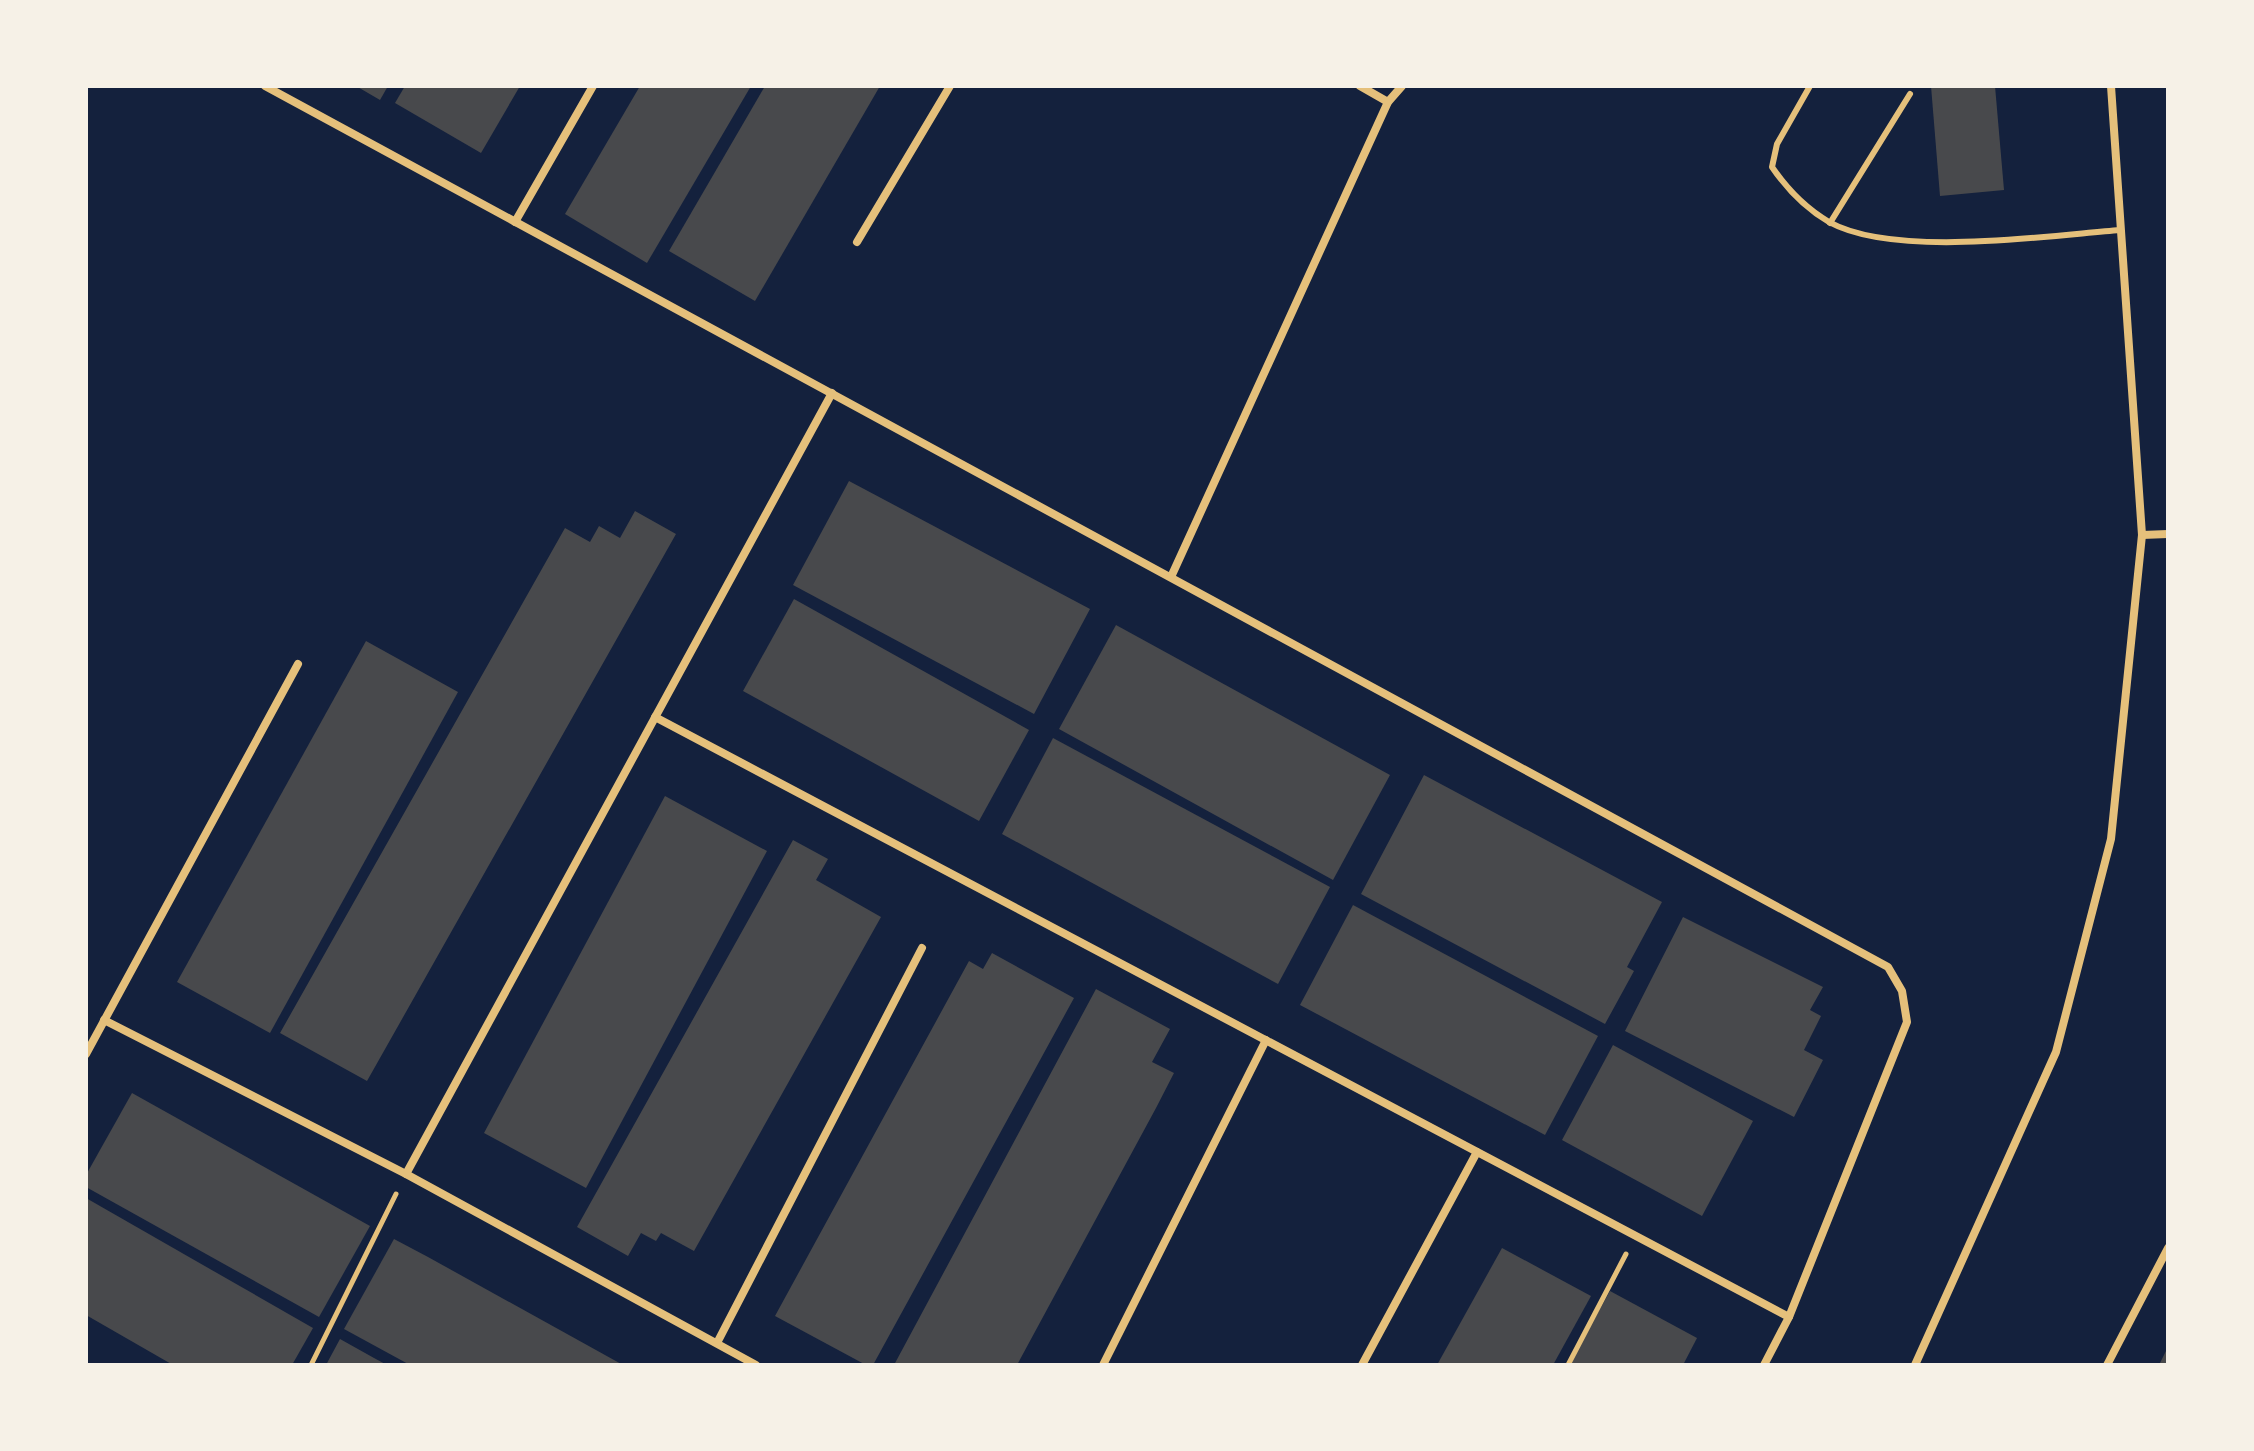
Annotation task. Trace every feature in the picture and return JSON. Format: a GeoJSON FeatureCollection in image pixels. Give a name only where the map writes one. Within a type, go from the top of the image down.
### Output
{"type":"FeatureCollection","features":[{"type":"Feature","properties":{"kind":"street"},"geometry":{"type":"LineString","coordinates":[[265,86],[1888,967],[1902,991],[1907,1022],[1789,1317],[1764,1365]]}},
{"type":"Feature","properties":{"kind":"street"},"geometry":{"type":"LineString","coordinates":[[515,222],[593,86]]}},
{"type":"Feature","properties":{"kind":"street"},"geometry":{"type":"LineString","coordinates":[[857,242],[950,86]]}},
{"type":"Feature","properties":{"kind":"street"},"geometry":{"type":"LineString","coordinates":[[1360,86],[1388,102]]}},
{"type":"Feature","properties":{"kind":"street"},"geometry":{"type":"LineString","coordinates":[[1171,577],[1388,102],[1402,86]]}},
{"type":"Feature","properties":{"kind":"street"},"geometry":{"type":"LineString","coordinates":[[1915,1365],[2058,1046],[2111,839],[2142,535],[2111,86]]}},
{"type":"Feature","properties":{"kind":"street"},"geometry":{"type":"LineString","coordinates":[[406,1174],[832,393]]}},
{"type":"Feature","properties":{"kind":"street"},"geometry":{"type":"LineString","coordinates":[[2142,535],[2168,534]]}},
{"type":"Feature","properties":{"kind":"street"},"geometry":{"type":"LineString","coordinates":[[86,1054],[298,664]]}},
{"type":"Feature","properties":{"kind":"street"},"geometry":{"type":"LineString","coordinates":[[655,717],[1789,1317]]}},
{"type":"Feature","properties":{"kind":"street"},"geometry":{"type":"LineString","coordinates":[[717,1343],[922,948]]}},
{"type":"Feature","properties":{"kind":"street"},"geometry":{"type":"LineString","coordinates":[[104,1020],[406,1174],[756,1365]]}},
{"type":"Feature","properties":{"kind":"street"},"geometry":{"type":"LineString","coordinates":[[1103,1365],[1266,1040]]}},
{"type":"Feature","properties":{"kind":"street"},"geometry":{"type":"LineString","coordinates":[[1362,1365],[1477,1152]]}},
{"type":"Feature","properties":{"kind":"street"},"geometry":{"type":"LineString","coordinates":[[2107,1365],[2168,1248]]}},
{"type":"Feature","properties":{"kind":"lane"},"geometry":{"type":"LineString","coordinates":[[1810,86],[1777,144],[1772,167],[1789,192],[1830,223],[1890,240],[1964,242],[2120,230]]}},
{"type":"Feature","properties":{"kind":"lane"},"geometry":{"type":"LineString","coordinates":[[1830,223],[1910,94]]}},
{"type":"Feature","properties":{"kind":"path"},"geometry":{"type":"LineString","coordinates":[[311,1365],[406,1174]]}},
{"type":"Feature","properties":{"kind":"path"},"geometry":{"type":"LineString","coordinates":[[1568,1365],[1636,1236]]}},
{"type":"Feature","properties":{"kind":"building"},"geometry":{"type":"Polygon","coordinates":[[[356,86],[388,86],[380,100],[356,86]]]}},
{"type":"Feature","properties":{"kind":"building"},"geometry":{"type":"Polygon","coordinates":[[[405,86],[520,86],[481,153],[395,103],[405,86]]]}},
{"type":"Feature","properties":{"kind":"building"},"geometry":{"type":"Polygon","coordinates":[[[640,86],[751,86],[647,263],[565,214],[640,86]]]}},
{"type":"Feature","properties":{"kind":"building"},"geometry":{"type":"Polygon","coordinates":[[[765,86],[880,86],[755,301],[669,251],[765,86]]]}},
{"type":"Feature","properties":{"kind":"building"},"geometry":{"type":"Polygon","coordinates":[[[1931,86],[1995,86],[2004,190],[1940,196],[1931,86]]]}},
{"type":"Feature","properties":{"kind":"building"},"geometry":{"type":"Polygon","coordinates":[[[849,481],[1090,609],[1034,714],[793,585],[849,481]]]}},
{"type":"Feature","properties":{"kind":"building"},"geometry":{"type":"Polygon","coordinates":[[[635,511],[676,534],[367,1081],[280,1033],[565,528],[590,542],[599,526],[620,538],[635,511]]]}},
{"type":"Feature","properties":{"kind":"building"},"geometry":{"type":"Polygon","coordinates":[[[794,599],[1029,730],[979,821],[743,691],[794,599]]]}},
{"type":"Feature","properties":{"kind":"building"},"geometry":{"type":"Polygon","coordinates":[[[1116,625],[1390,775],[1333,880],[1059,729],[1116,625]]]}},
{"type":"Feature","properties":{"kind":"building"},"geometry":{"type":"Polygon","coordinates":[[[366,641],[458,692],[270,1033],[177,982],[366,641]]]}},
{"type":"Feature","properties":{"kind":"building"},"geometry":{"type":"Polygon","coordinates":[[[1053,738],[1330,887],[1278,984],[1002,834],[1053,738]]]}},
{"type":"Feature","properties":{"kind":"building"},"geometry":{"type":"Polygon","coordinates":[[[1424,775],[1662,902],[1627,967],[1634,971],[1605,1024],[1361,894],[1424,775]]]}},
{"type":"Feature","properties":{"kind":"building"},"geometry":{"type":"Polygon","coordinates":[[[665,796],[767,851],[586,1188],[484,1133],[665,796]]]}},
{"type":"Feature","properties":{"kind":"building"},"geometry":{"type":"Polygon","coordinates":[[[793,840],[828,859],[816,880],[881,917],[694,1251],[661,1233],[656,1241],[641,1233],[628,1256],[577,1227],[793,840]]]}},
{"type":"Feature","properties":{"kind":"building"},"geometry":{"type":"Polygon","coordinates":[[[1353,905],[1598,1036],[1545,1135],[1300,1005],[1353,905]]]}},
{"type":"Feature","properties":{"kind":"building"},"geometry":{"type":"Polygon","coordinates":[[[1683,917],[1823,987],[1810,1010],[1821,1016],[1804,1050],[1823,1060],[1794,1117],[1625,1031],[1683,917]]]}},
{"type":"Feature","properties":{"kind":"building"},"geometry":{"type":"Polygon","coordinates":[[[992,953],[1074,998],[873,1365],[866,1365],[775,1316],[969,961],[983,969],[992,953]]]}},
{"type":"Feature","properties":{"kind":"building"},"geometry":{"type":"Polygon","coordinates":[[[1096,989],[1170,1029],[1152,1062],[1174,1073],[1156,1108],[1017,1365],[894,1365],[1096,989]]]}},
{"type":"Feature","properties":{"kind":"building"},"geometry":{"type":"Polygon","coordinates":[[[1613,1045],[1753,1121],[1702,1216],[1562,1140],[1613,1045]]]}},
{"type":"Feature","properties":{"kind":"building"},"geometry":{"type":"Polygon","coordinates":[[[132,1093],[370,1226],[319,1317],[86,1187],[86,1175],[132,1093]]]}},
{"type":"Feature","properties":{"kind":"building"},"geometry":{"type":"Polygon","coordinates":[[[86,1198],[313,1328],[292,1365],[173,1365],[86,1315],[86,1198]]]}},
{"type":"Feature","properties":{"kind":"building"},"geometry":{"type":"Polygon","coordinates":[[[394,1239],[623,1365],[410,1365],[344,1329],[394,1239]]]}},
{"type":"Feature","properties":{"kind":"building"},"geometry":{"type":"Polygon","coordinates":[[[1502,1248],[1591,1296],[1553,1365],[1437,1365],[1502,1248]]]}},
{"type":"Feature","properties":{"kind":"building"},"geometry":{"type":"Polygon","coordinates":[[[1610,1291],[1697,1338],[1683,1365],[1569,1365],[1610,1291]]]}},
{"type":"Feature","properties":{"kind":"building"},"geometry":{"type":"Polygon","coordinates":[[[340,1339],[374,1358],[387,1365],[326,1365],[340,1339]]]}},
{"type":"Feature","properties":{"kind":"building"},"geometry":{"type":"Polygon","coordinates":[[[2168,1347],[2168,1365],[2159,1365],[2168,1347]]]}}]}
